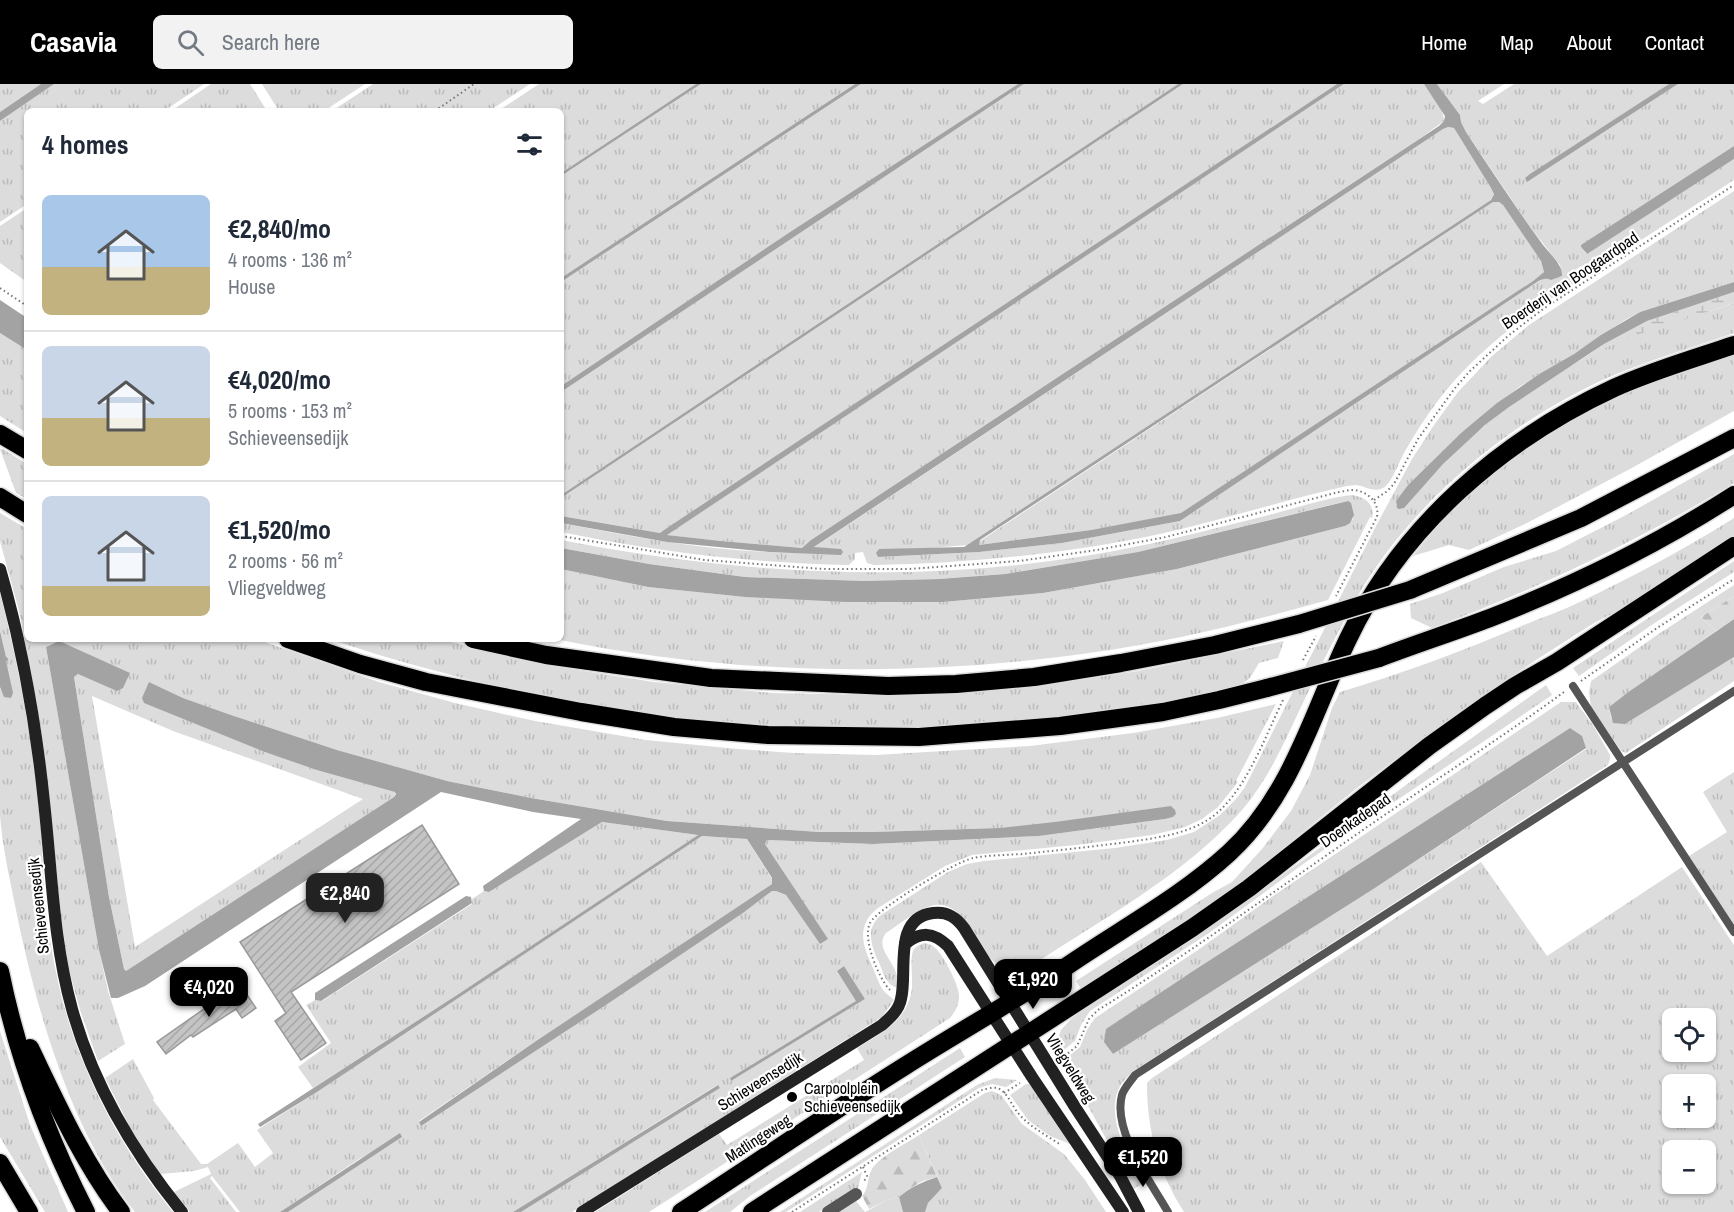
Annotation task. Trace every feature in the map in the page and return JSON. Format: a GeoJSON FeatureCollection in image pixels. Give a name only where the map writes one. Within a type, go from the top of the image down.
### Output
{"type":"FeatureCollection","features":[{"type":"Feature","properties":{"kind":"highway","name":"Matlingeweg"},"geometry":{"type":"LineString","coordinates":[[681,1212],[906,1066],[1011,1003],[1202,876],[1244,838],[1266,810],[1287,777],[1350,635],[1376,590],[1414,538],[1476,475],[1515,445],[1608,391],[1734,345]]}},
{"type":"Feature","properties":{"kind":"highway"},"geometry":{"type":"LineString","coordinates":[[0,434],[24,448]]}},
{"type":"Feature","properties":{"kind":"highway"},"geometry":{"type":"LineString","coordinates":[[487,642],[546,655],[711,678],[888,686],[956,684],[1034,677],[1121,663],[1215,645],[1299,624],[1410,590],[1581,518],[1734,438]]}},
{"type":"Feature","properties":{"kind":"highway"},"geometry":{"type":"LineString","coordinates":[[297,642],[360,664],[426,682],[581,712],[674,727],[768,735],[919,737],[1060,726],[1163,712],[1219,700],[1379,658],[1491,617],[1572,583],[1649,545],[1734,495]]}},
{"type":"Feature","properties":{"kind":"highway"},"geometry":{"type":"LineString","coordinates":[[4,500],[24,512]]}},
{"type":"Feature","properties":{"kind":"highway"},"geometry":{"type":"LineString","coordinates":[[752,1212],[1148,958],[1249,888],[1393,773],[1485,706],[1557,662],[1734,546]]}},
{"type":"Feature","properties":{"kind":"highway"},"geometry":{"type":"LineString","coordinates":[[0,971],[6,1001],[29,1076],[49,1132],[86,1212]]}},
{"type":"Feature","properties":{"kind":"highway"},"geometry":{"type":"LineString","coordinates":[[6,1001],[87,1162],[121,1212]]}},
{"type":"Feature","properties":{"kind":"highway"},"geometry":{"type":"LineString","coordinates":[[0,1163],[29,1212]]}},
{"type":"Feature","properties":{"kind":"street","name":"Schieveensedijk"},"geometry":{"type":"LineString","coordinates":[[0,569],[33,717],[44,796],[56,931],[72,1010],[89,1059],[112,1108],[162,1188],[182,1212]]}},
{"type":"Feature","properties":{"kind":"street","name":"Schieveensedijk"},"geometry":{"type":"LineString","coordinates":[[582,1212],[891,1018],[901,1000],[907,933],[911,924],[926,914],[944,913],[953,916],[964,928],[1011,1003]]}},
{"type":"Feature","properties":{"kind":"street"},"geometry":{"type":"LineString","coordinates":[[905,944],[922,935],[930,935],[939,938],[948,946],[1032,1077],[1123,1212]]}},
{"type":"Feature","properties":{"kind":"street","name":"Vliegveldweg"},"geometry":{"type":"LineString","coordinates":[[1011,1003],[1120,1176],[1139,1212]]}},
{"type":"Feature","properties":{"kind":"street"},"geometry":{"type":"LineString","coordinates":[[828,1212],[856,1194]]}},
{"type":"Feature","properties":{"kind":"lane"},"geometry":{"type":"LineString","coordinates":[[1573,686],[1734,932]]}},
{"type":"Feature","properties":{"kind":"lane"},"geometry":{"type":"LineString","coordinates":[[1168,1212],[1125,1134],[1120,1112],[1123,1093],[1136,1075],[1734,691]]}},
{"type":"Feature","properties":{"kind":"path"},"geometry":{"type":"LineString","coordinates":[[439,108],[474,84]]}},
{"type":"Feature","properties":{"kind":"path","name":"Boerderij van Boogaardpad"},"geometry":{"type":"LineString","coordinates":[[1374,500],[1394,484],[1418,439],[1455,388],[1508,336],[1543,309],[1734,185]]}},
{"type":"Feature","properties":{"kind":"path"},"geometry":{"type":"LineString","coordinates":[[0,288],[24,304]]}},
{"type":"Feature","properties":{"kind":"path","name":"Doenkadepad"},"geometry":{"type":"LineString","coordinates":[[1050,1065],[1077,1046],[1089,1019],[1098,1010],[1205,940],[1657,628],[1734,579]]}},
{"type":"Feature","properties":{"kind":"path"},"geometry":{"type":"LineString","coordinates":[[1004,1093],[1032,1077]]}},
{"type":"Feature","properties":{"kind":"path"},"geometry":{"type":"LineString","coordinates":[[792,1212],[982,1090],[997,1088],[1004,1093],[1028,1123],[1066,1149]]}},
{"type":"Feature","properties":{"kind":"path"},"geometry":{"type":"LineString","coordinates":[[856,1194],[867,1176],[863,1167]]}},
{"type":"Feature","properties":{"kind":"green space"},"geometry":{"type":"Polygon","coordinates":[[[0,84],[41,84],[0,112],[0,84]]]}},
{"type":"Feature","properties":{"kind":"green space"},"geometry":{"type":"Polygon","coordinates":[[[54,84],[204,84],[168,108],[24,108],[24,206],[0,222],[0,121],[54,84]]]}},
{"type":"Feature","properties":{"kind":"green space"},"geometry":{"type":"Polygon","coordinates":[[[211,84],[250,84],[265,108],[175,108],[211,84]]]}},
{"type":"Feature","properties":{"kind":"green space"},"geometry":{"type":"Polygon","coordinates":[[[262,84],[365,84],[329,108],[277,108],[262,84]]]}},
{"type":"Feature","properties":{"kind":"green space"},"geometry":{"type":"Polygon","coordinates":[[[373,84],[530,84],[494,108],[337,108],[373,84]]]}},
{"type":"Feature","properties":{"kind":"green space"},"geometry":{"type":"Polygon","coordinates":[[[539,84],[696,84],[564,171],[564,108],[503,108],[539,84]]]}},
{"type":"Feature","properties":{"kind":"green space"},"geometry":{"type":"Polygon","coordinates":[[[701,84],[855,84],[564,276],[564,174],[701,84]]]}},
{"type":"Feature","properties":{"kind":"green space"},"geometry":{"type":"Polygon","coordinates":[[[861,84],[1018,84],[790,232],[564,384],[564,280],[861,84]]]}},
{"type":"Feature","properties":{"kind":"green space"},"geometry":{"type":"Polygon","coordinates":[[[1024,84],[1178,84],[564,493],[564,390],[1024,84]]]}},
{"type":"Feature","properties":{"kind":"green space"},"geometry":{"type":"Polygon","coordinates":[[[1183,84],[1337,84],[660,533],[564,517],[564,496],[1183,84]]]}},
{"type":"Feature","properties":{"kind":"green space"},"geometry":{"type":"Polygon","coordinates":[[[1344,84],[1424,84],[1440,106],[1444,121],[802,548],[666,535],[1344,84]]]}},
{"type":"Feature","properties":{"kind":"green space"},"geometry":{"type":"Polygon","coordinates":[[[1437,84],[1504,84],[1478,101],[1483,104],[1514,84],[1669,84],[1527,182],[1678,84],[1734,84],[1734,146],[1582,245],[1586,254],[1734,159],[1734,180],[1601,266],[1595,268],[1584,265],[1576,269],[1578,272],[1576,282],[1501,336],[1452,384],[1424,420],[1392,477],[1383,488],[1376,490],[1356,485],[1347,486],[1125,541],[1054,552],[946,562],[874,565],[867,563],[863,552],[855,553],[855,559],[849,565],[776,562],[668,551],[564,533],[564,524],[715,548],[776,552],[841,549],[813,548],[1443,129],[1454,128],[1494,193],[1491,200],[967,545],[876,553],[878,557],[979,552],[1062,543],[1180,521],[1531,286],[1543,279],[1562,276],[1560,265],[1530,227],[1466,132],[1460,115],[1437,84]]]}},
{"type":"Feature","properties":{"kind":"green space"},"geometry":{"type":"Polygon","coordinates":[[[1734,191],[1734,282],[1640,312],[1519,387],[1461,433],[1408,485],[1396,501],[1396,505],[1404,507],[1450,457],[1499,414],[1552,377],[1589,355],[1638,334],[1734,303],[1734,333],[1629,369],[1575,394],[1536,416],[1499,442],[1463,470],[1430,502],[1400,535],[1373,571],[1351,608],[1267,774],[1251,799],[1220,833],[1170,875],[1034,964],[1015,968],[997,964],[989,957],[955,911],[946,906],[929,906],[910,916],[886,933],[883,938],[883,948],[897,975],[897,988],[888,982],[872,945],[871,932],[876,920],[948,872],[967,864],[984,861],[1115,848],[1167,840],[1194,832],[1220,815],[1245,787],[1412,459],[1458,392],[1492,356],[1529,325],[1734,191]]]}},
{"type":"Feature","properties":{"kind":"green space"},"geometry":{"type":"Polygon","coordinates":[[[1493,202],[1503,205],[1541,261],[1544,272],[1533,281],[1181,514],[1091,530],[979,545],[980,541],[1493,202]]]}},
{"type":"Feature","properties":{"kind":"green space"},"geometry":{"type":"Polygon","coordinates":[[[24,210],[24,280],[0,263],[0,226],[24,210]]]}},
{"type":"Feature","properties":{"kind":"green space"},"geometry":{"type":"Polygon","coordinates":[[[1734,292],[1734,303],[1630,337],[1578,362],[1604,344],[1647,321],[1734,292]]]}},
{"type":"Feature","properties":{"kind":"green space"},"geometry":{"type":"Polygon","coordinates":[[[0,333],[24,348],[24,431],[0,416],[0,333]]]}},
{"type":"Feature","properties":{"kind":"green space"},"geometry":{"type":"Polygon","coordinates":[[[1734,353],[1734,411],[1529,522],[1469,550],[1449,545],[1413,556],[1473,490],[1519,452],[1552,430],[1588,410],[1629,392],[1734,353]]]}},
{"type":"Feature","properties":{"kind":"green space"},"geometry":{"type":"Polygon","coordinates":[[[0,449],[24,462],[24,497],[16,493],[0,449]]]}},
{"type":"Feature","properties":{"kind":"green space"},"geometry":{"type":"Polygon","coordinates":[[[1734,454],[1734,483],[1661,525],[1587,563],[1432,628],[1411,618],[1410,604],[1443,593],[1504,567],[1556,551],[1628,514],[1734,454]]]}},
{"type":"Feature","properties":{"kind":"green space"},"geometry":{"type":"Polygon","coordinates":[[[1352,495],[1361,497],[1368,502],[1373,513],[1328,600],[1239,624],[1149,643],[1022,661],[888,669],[821,669],[687,660],[564,641],[564,570],[648,587],[745,597],[943,602],[1043,593],[1177,569],[1345,526],[1353,519],[1352,507],[1347,501],[1138,552],[1005,574],[938,579],[864,581],[745,577],[649,564],[564,549],[564,541],[699,562],[768,568],[838,572],[976,569],[1045,562],[1114,551],[1214,529],[1322,500],[1352,495]]]}},
{"type":"Feature","properties":{"kind":"green space"},"geometry":{"type":"Polygon","coordinates":[[[0,513],[24,527],[24,636],[0,541],[0,513]]]}},
{"type":"Feature","properties":{"kind":"green space"},"geometry":{"type":"Polygon","coordinates":[[[1734,518],[1734,539],[1666,586],[1594,623],[1444,723],[1357,788],[1235,887],[1082,991],[1076,981],[1232,882],[1262,849],[1291,811],[1310,775],[1332,708],[1340,692],[1430,662],[1574,605],[1659,562],[1734,518]]]}},
{"type":"Feature","properties":{"kind":"green space"},"geometry":{"type":"Polygon","coordinates":[[[1734,561],[1734,572],[1653,624],[1579,676],[1573,668],[1734,561]]]}},
{"type":"Feature","properties":{"kind":"green space"},"geometry":{"type":"Polygon","coordinates":[[[1734,585],[1734,596],[1701,617],[1716,631],[1609,707],[1611,718],[1625,724],[1734,657],[1734,681],[1626,753],[1621,751],[1591,707],[1589,692],[1591,681],[1734,585]]]}},
{"type":"Feature","properties":{"kind":"green space"},"geometry":{"type":"Polygon","coordinates":[[[0,593],[14,651],[30,740],[41,829],[47,920],[66,1013],[100,1100],[126,1147],[173,1212],[135,1212],[112,1180],[74,1106],[58,1066],[33,984],[8,871],[0,815],[0,687],[1,691],[6,658],[0,631],[0,593]]]}},
{"type":"Feature","properties":{"kind":"green space"},"geometry":{"type":"Polygon","coordinates":[[[1734,596],[1734,619],[1716,631],[1701,617],[1734,596]]]}},
{"type":"Feature","properties":{"kind":"green space"},"geometry":{"type":"Polygon","coordinates":[[[1284,641],[1278,658],[1259,663],[1247,681],[1222,690],[1133,707],[1048,718],[963,726],[878,728],[792,727],[707,721],[623,710],[538,695],[455,676],[340,642],[450,642],[521,659],[654,682],[773,693],[868,695],[917,694],[1051,684],[1138,671],[1284,641]]]}},
{"type":"Feature","properties":{"kind":"green space"},"geometry":{"type":"Polygon","coordinates":[[[25,642],[57,642],[46,647],[99,950],[108,991],[125,1044],[98,1061],[69,970],[62,925],[43,742],[25,642]]]}},
{"type":"Feature","properties":{"kind":"green space"},"geometry":{"type":"Polygon","coordinates":[[[60,642],[265,642],[379,682],[455,703],[535,721],[646,740],[794,753],[875,755],[1030,746],[1133,733],[1217,718],[1276,704],[1236,781],[1238,782],[1218,807],[1202,819],[1185,827],[1152,835],[972,855],[945,866],[878,908],[866,922],[863,936],[866,952],[880,985],[894,1000],[882,1017],[572,1212],[521,1212],[720,1088],[717,1085],[513,1212],[288,1212],[402,1137],[359,1159],[280,1212],[240,1212],[212,1176],[210,1178],[236,1212],[190,1212],[174,1192],[211,1174],[208,1167],[194,1171],[160,1174],[132,1131],[105,1078],[133,1059],[153,1100],[201,1164],[207,1164],[238,1143],[255,1167],[273,1153],[257,1130],[702,836],[747,839],[772,879],[772,884],[419,1121],[421,1126],[609,1003],[772,891],[786,895],[820,944],[827,939],[765,844],[767,840],[873,844],[1039,836],[1165,819],[1176,814],[999,828],[873,832],[819,832],[667,821],[447,781],[337,750],[231,715],[183,698],[149,682],[145,703],[262,751],[396,792],[394,797],[126,971],[109,897],[74,677],[78,674],[117,690],[60,642]],[[92,696],[135,947],[363,799],[173,731],[92,696]],[[844,966],[837,971],[857,1001],[730,1078],[731,1081],[865,999],[844,966]]]}},
{"type":"Feature","properties":{"kind":"green space"},"geometry":{"type":"Polygon","coordinates":[[[1546,685],[1552,695],[1306,862],[1209,933],[1090,1011],[1075,1041],[1059,1054],[1058,1039],[1061,1030],[1071,1019],[1218,922],[1546,685]]]}},
{"type":"Feature","properties":{"kind":"green space"},"geometry":{"type":"Polygon","coordinates":[[[1561,702],[1576,702],[1593,725],[1610,755],[1608,765],[1132,1072],[1120,1086],[1115,1110],[1120,1136],[1141,1184],[1134,1189],[1063,1061],[1080,1047],[1095,1018],[1198,950],[1273,896],[1561,702]],[[1570,728],[1107,1029],[1105,1042],[1113,1054],[1375,888],[1586,749],[1570,728]]]}},
{"type":"Feature","properties":{"kind":"green space"},"geometry":{"type":"Polygon","coordinates":[[[1734,772],[1734,925],[1689,856],[1727,832],[1703,792],[1734,772]]]}},
{"type":"Feature","properties":{"kind":"green space"},"geometry":{"type":"Polygon","coordinates":[[[602,822],[698,835],[313,1088],[298,1067],[331,1043],[306,1005],[315,1000],[322,1001],[472,904],[472,899],[484,891],[489,892],[602,822]]]}},
{"type":"Feature","properties":{"kind":"green space"},"geometry":{"type":"Polygon","coordinates":[[[1481,862],[1547,956],[1682,867],[1734,945],[1734,1212],[1184,1212],[1167,1181],[1156,1150],[1149,1118],[1147,1083],[1481,862]]]}},
{"type":"Feature","properties":{"kind":"green space"},"geometry":{"type":"Polygon","coordinates":[[[924,943],[937,949],[957,985],[958,1003],[950,1018],[649,1212],[595,1212],[719,1134],[727,1145],[864,1060],[857,1048],[889,1027],[906,1007],[911,992],[913,951],[924,943]]]}},
{"type":"Feature","properties":{"kind":"green space"},"geometry":{"type":"Polygon","coordinates":[[[0,1031],[30,1125],[68,1212],[45,1212],[0,1137],[0,1031]]]}},
{"type":"Feature","properties":{"kind":"green space"},"geometry":{"type":"Polygon","coordinates":[[[960,1048],[965,1057],[750,1196],[730,1212],[705,1212],[960,1048]]]}},
{"type":"Feature","properties":{"kind":"green space"},"geometry":{"type":"Polygon","coordinates":[[[995,1078],[1017,1080],[1006,1087],[992,1084],[979,1088],[786,1212],[780,1212],[977,1085],[995,1078]]]}},
{"type":"Feature","properties":{"kind":"green space"},"geometry":{"type":"Polygon","coordinates":[[[1026,1084],[1037,1092],[1075,1146],[1050,1136],[1028,1120],[1010,1095],[1026,1084]]]}},
{"type":"Feature","properties":{"kind":"green space"},"geometry":{"type":"Polygon","coordinates":[[[992,1091],[1001,1095],[1022,1124],[1064,1154],[1106,1212],[925,1212],[928,1203],[942,1188],[919,1135],[985,1093],[992,1091]]]}},
{"type":"Feature","properties":{"kind":"green space"},"geometry":{"type":"Polygon","coordinates":[[[919,1135],[937,1177],[923,1181],[899,1197],[869,1209],[862,1196],[872,1169],[887,1155],[919,1135]]]}},
{"type":"Feature","properties":{"kind":"green space"},"geometry":{"type":"Polygon","coordinates":[[[862,1172],[858,1188],[819,1212],[800,1212],[862,1172]]]}},
{"type":"Feature","properties":{"kind":"green space"},"geometry":{"type":"Polygon","coordinates":[[[899,1197],[903,1212],[865,1212],[887,1200],[899,1197]]]}},
{"type":"Feature","properties":{"kind":"green space"},"geometry":{"type":"Polygon","coordinates":[[[856,1201],[865,1212],[838,1212],[856,1201]]]}},
{"type":"Feature","properties":{"kind":"shaded area"},"geometry":{"type":"Polygon","coordinates":[[[41,84],[54,84],[0,121],[0,112],[41,84]]]}},
{"type":"Feature","properties":{"kind":"shaded area"},"geometry":{"type":"Polygon","coordinates":[[[696,84],[701,84],[564,174],[564,171],[696,84]]]}},
{"type":"Feature","properties":{"kind":"shaded area"},"geometry":{"type":"Polygon","coordinates":[[[855,84],[861,84],[564,280],[564,276],[855,84]]]}},
{"type":"Feature","properties":{"kind":"shaded area"},"geometry":{"type":"Polygon","coordinates":[[[1018,84],[1024,84],[564,390],[564,384],[790,232],[1018,84]]]}},
{"type":"Feature","properties":{"kind":"shaded area"},"geometry":{"type":"Polygon","coordinates":[[[1178,84],[1183,84],[564,496],[564,493],[1178,84]]]}},
{"type":"Feature","properties":{"kind":"shaded area"},"geometry":{"type":"Polygon","coordinates":[[[1337,84],[1344,84],[667,535],[802,548],[1439,126],[1445,116],[1424,84],[1437,84],[1460,115],[1466,132],[1562,272],[1562,276],[1551,280],[1543,279],[1536,283],[1180,521],[1062,543],[979,552],[878,557],[876,553],[879,549],[964,547],[1491,200],[1494,194],[1491,188],[1454,128],[1448,127],[814,547],[841,549],[843,552],[841,555],[769,552],[667,542],[564,524],[564,517],[660,533],[1337,84]],[[1493,202],[980,540],[979,545],[1091,530],[1181,513],[1544,272],[1541,261],[1503,205],[1493,202]]]}},
{"type":"Feature","properties":{"kind":"shaded area"},"geometry":{"type":"Polygon","coordinates":[[[1669,84],[1678,84],[1527,182],[1525,178],[1530,174],[1669,84]]]}},
{"type":"Feature","properties":{"kind":"shaded area"},"geometry":{"type":"Polygon","coordinates":[[[1734,146],[1734,159],[1587,254],[1581,247],[1581,245],[1734,146]]]}},
{"type":"Feature","properties":{"kind":"shaded area"},"geometry":{"type":"Polygon","coordinates":[[[1734,282],[1734,292],[1647,321],[1604,344],[1509,407],[1485,425],[1443,464],[1404,508],[1397,508],[1396,501],[1408,485],[1461,433],[1497,403],[1541,373],[1640,312],[1734,282]]]}},
{"type":"Feature","properties":{"kind":"shaded area"},"geometry":{"type":"Polygon","coordinates":[[[0,300],[24,316],[24,348],[0,333],[0,300]]]}},
{"type":"Feature","properties":{"kind":"shaded area"},"geometry":{"type":"Polygon","coordinates":[[[1348,501],[1351,503],[1354,515],[1350,523],[1345,526],[1177,569],[1043,593],[943,602],[846,602],[745,597],[648,587],[564,570],[564,549],[649,564],[745,577],[864,581],[1005,574],[1138,552],[1348,501]]]}},
{"type":"Feature","properties":{"kind":"shaded area"},"geometry":{"type":"Polygon","coordinates":[[[1734,619],[1734,657],[1625,724],[1613,723],[1609,707],[1734,619]]]}},
{"type":"Feature","properties":{"kind":"shaded area"},"geometry":{"type":"Polygon","coordinates":[[[0,631],[8,660],[6,661],[13,693],[11,698],[4,697],[0,687],[0,631]]]}},
{"type":"Feature","properties":{"kind":"shaded area"},"geometry":{"type":"Polygon","coordinates":[[[61,642],[130,673],[123,688],[117,691],[78,674],[74,677],[109,897],[126,971],[396,794],[262,751],[144,703],[142,698],[149,682],[183,698],[231,715],[337,750],[447,781],[667,821],[819,832],[873,832],[999,828],[1171,806],[1176,814],[1165,819],[1039,836],[873,844],[767,840],[765,844],[828,939],[820,944],[786,895],[772,891],[609,1003],[421,1126],[419,1122],[536,1041],[772,884],[772,878],[747,839],[702,836],[317,1092],[260,1127],[258,1124],[698,835],[602,822],[489,892],[484,891],[483,886],[581,819],[533,812],[441,792],[145,986],[118,998],[111,998],[99,950],[46,647],[61,642]]]}},
{"type":"Feature","properties":{"kind":"shaded area"},"geometry":{"type":"Polygon","coordinates":[[[1570,728],[1582,736],[1586,748],[1375,888],[1113,1054],[1104,1042],[1106,1029],[1570,728]]]}},
{"type":"Feature","properties":{"kind":"shaded area"},"geometry":{"type":"Polygon","coordinates":[[[466,896],[471,897],[472,903],[321,1001],[315,1000],[315,993],[466,896]]]}},
{"type":"Feature","properties":{"kind":"shaded area"},"geometry":{"type":"Polygon","coordinates":[[[844,966],[865,999],[731,1081],[730,1078],[856,1001],[837,971],[844,966]]]}},
{"type":"Feature","properties":{"kind":"shaded area"},"geometry":{"type":"Polygon","coordinates":[[[718,1085],[720,1088],[521,1212],[513,1212],[718,1085]]]}},
{"type":"Feature","properties":{"kind":"shaded area"},"geometry":{"type":"Polygon","coordinates":[[[400,1133],[402,1137],[288,1212],[280,1212],[400,1133]]]}},
{"type":"Feature","properties":{"kind":"shaded area"},"geometry":{"type":"Polygon","coordinates":[[[937,1177],[942,1188],[928,1203],[925,1212],[903,1212],[899,1197],[917,1185],[937,1177]]]}},
{"type":"Feature","properties":{"kind":"building"},"geometry":{"type":"Polygon","coordinates":[[[422,825],[459,884],[291,992],[326,1043],[301,1060],[275,1021],[286,1013],[240,942],[422,825]]]}},
{"type":"Feature","properties":{"kind":"building"},"geometry":{"type":"Polygon","coordinates":[[[241,986],[256,1008],[242,1018],[236,1009],[193,1037],[191,1035],[166,1054],[157,1042],[218,999],[219,1001],[241,986]]]}},
{"type":"Feature","properties":{"kind":"place","name":"Carpoolplein Schieveensedijk"},"geometry":{"type":"Point","coordinates":[792,1097]}}]}
